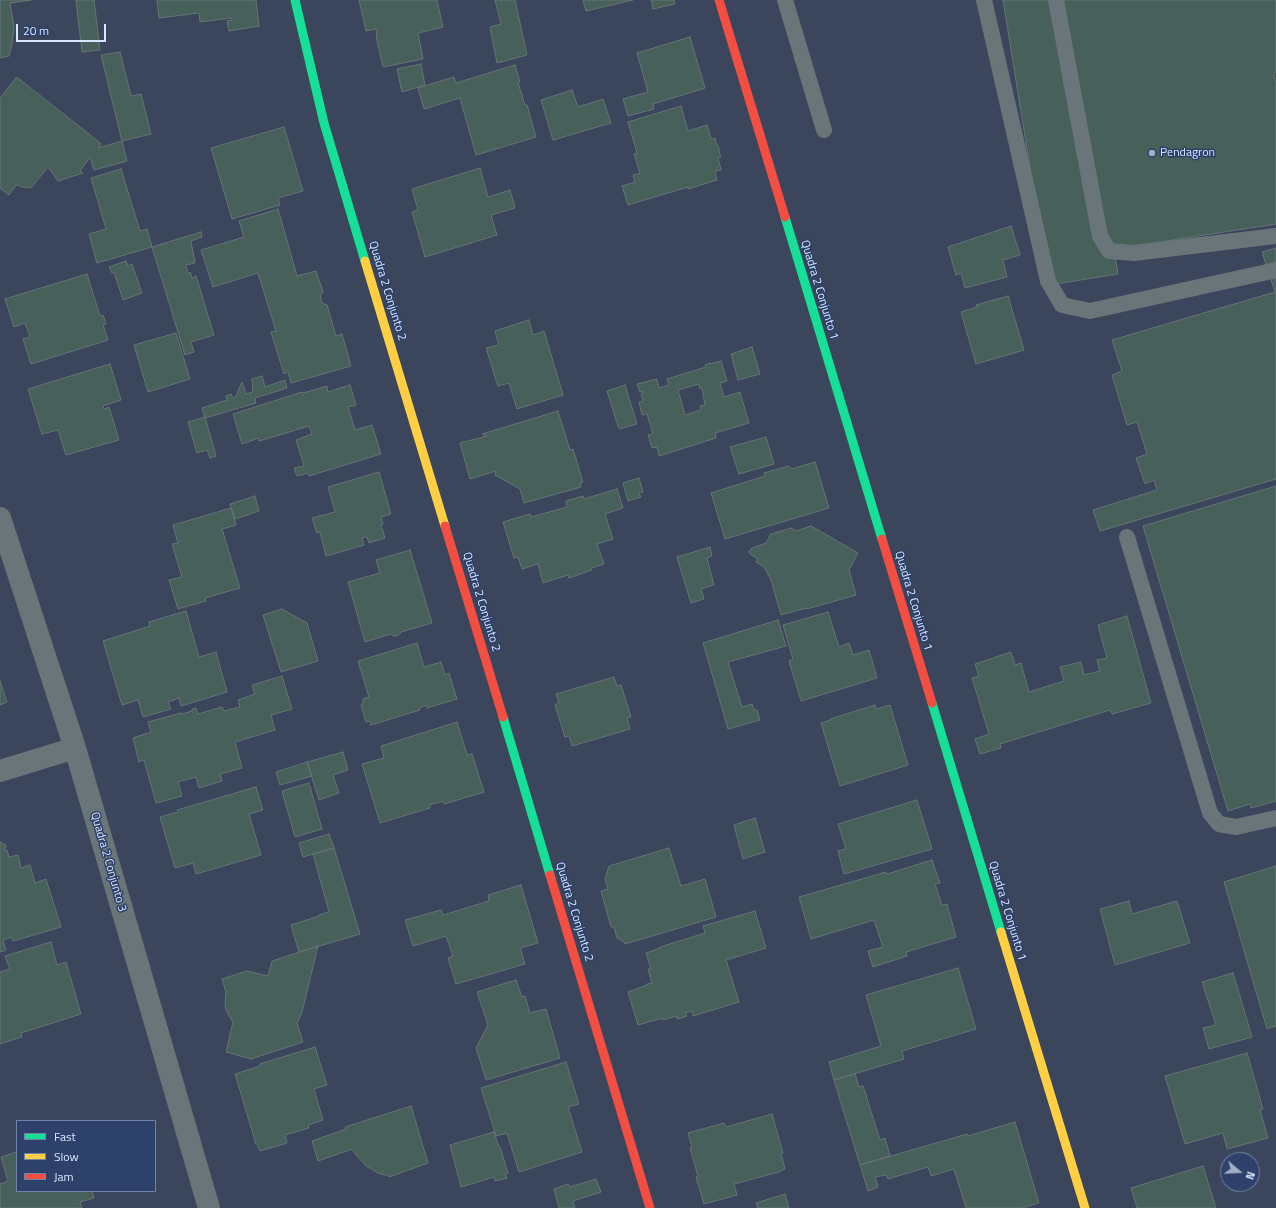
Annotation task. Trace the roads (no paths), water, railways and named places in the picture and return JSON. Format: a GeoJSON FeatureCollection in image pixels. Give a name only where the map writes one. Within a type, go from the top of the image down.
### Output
{"type":"FeatureCollection","features":[{"type":"Feature","properties":{"kind":"street","name":"Quadra 2 Conjunto 2"},"geometry":{"type":"LineString","coordinates":[[295,0],[324,123],[650,1208]]}},
{"type":"Feature","properties":{"kind":"street","name":"Quadra 2 Conjunto 1"},"geometry":{"type":"LineString","coordinates":[[719,0],[1085,1208]]}},
{"type":"Feature","properties":{"kind":"street","name":"Quadra 2 Conjunto 3"},"geometry":{"type":"LineString","coordinates":[[0,518],[75,748],[210,1208]]}},
{"type":"Feature","properties":{"kind":"street"},"geometry":{"type":"LineString","coordinates":[[0,771],[75,748]]}},
{"type":"Feature","properties":{"kind":"lane"},"geometry":{"type":"LineString","coordinates":[[785,0],[824,130]]}},
{"type":"Feature","properties":{"kind":"lane"},"geometry":{"type":"LineString","coordinates":[[984,0],[1048,281],[1062,305],[1090,310],[1276,270]]}},
{"type":"Feature","properties":{"kind":"lane"},"geometry":{"type":"LineString","coordinates":[[1056,0],[1100,236],[1109,251],[1134,253],[1276,236]]}},
{"type":"Feature","properties":{"kind":"lane"},"geometry":{"type":"LineString","coordinates":[[1127,538],[1210,812],[1219,824],[1236,827],[1276,818]]}},
{"type":"Feature","properties":{"kind":"place","name":"Pendagron"},"geometry":{"type":"Point","coordinates":[1152,153]}}]}
